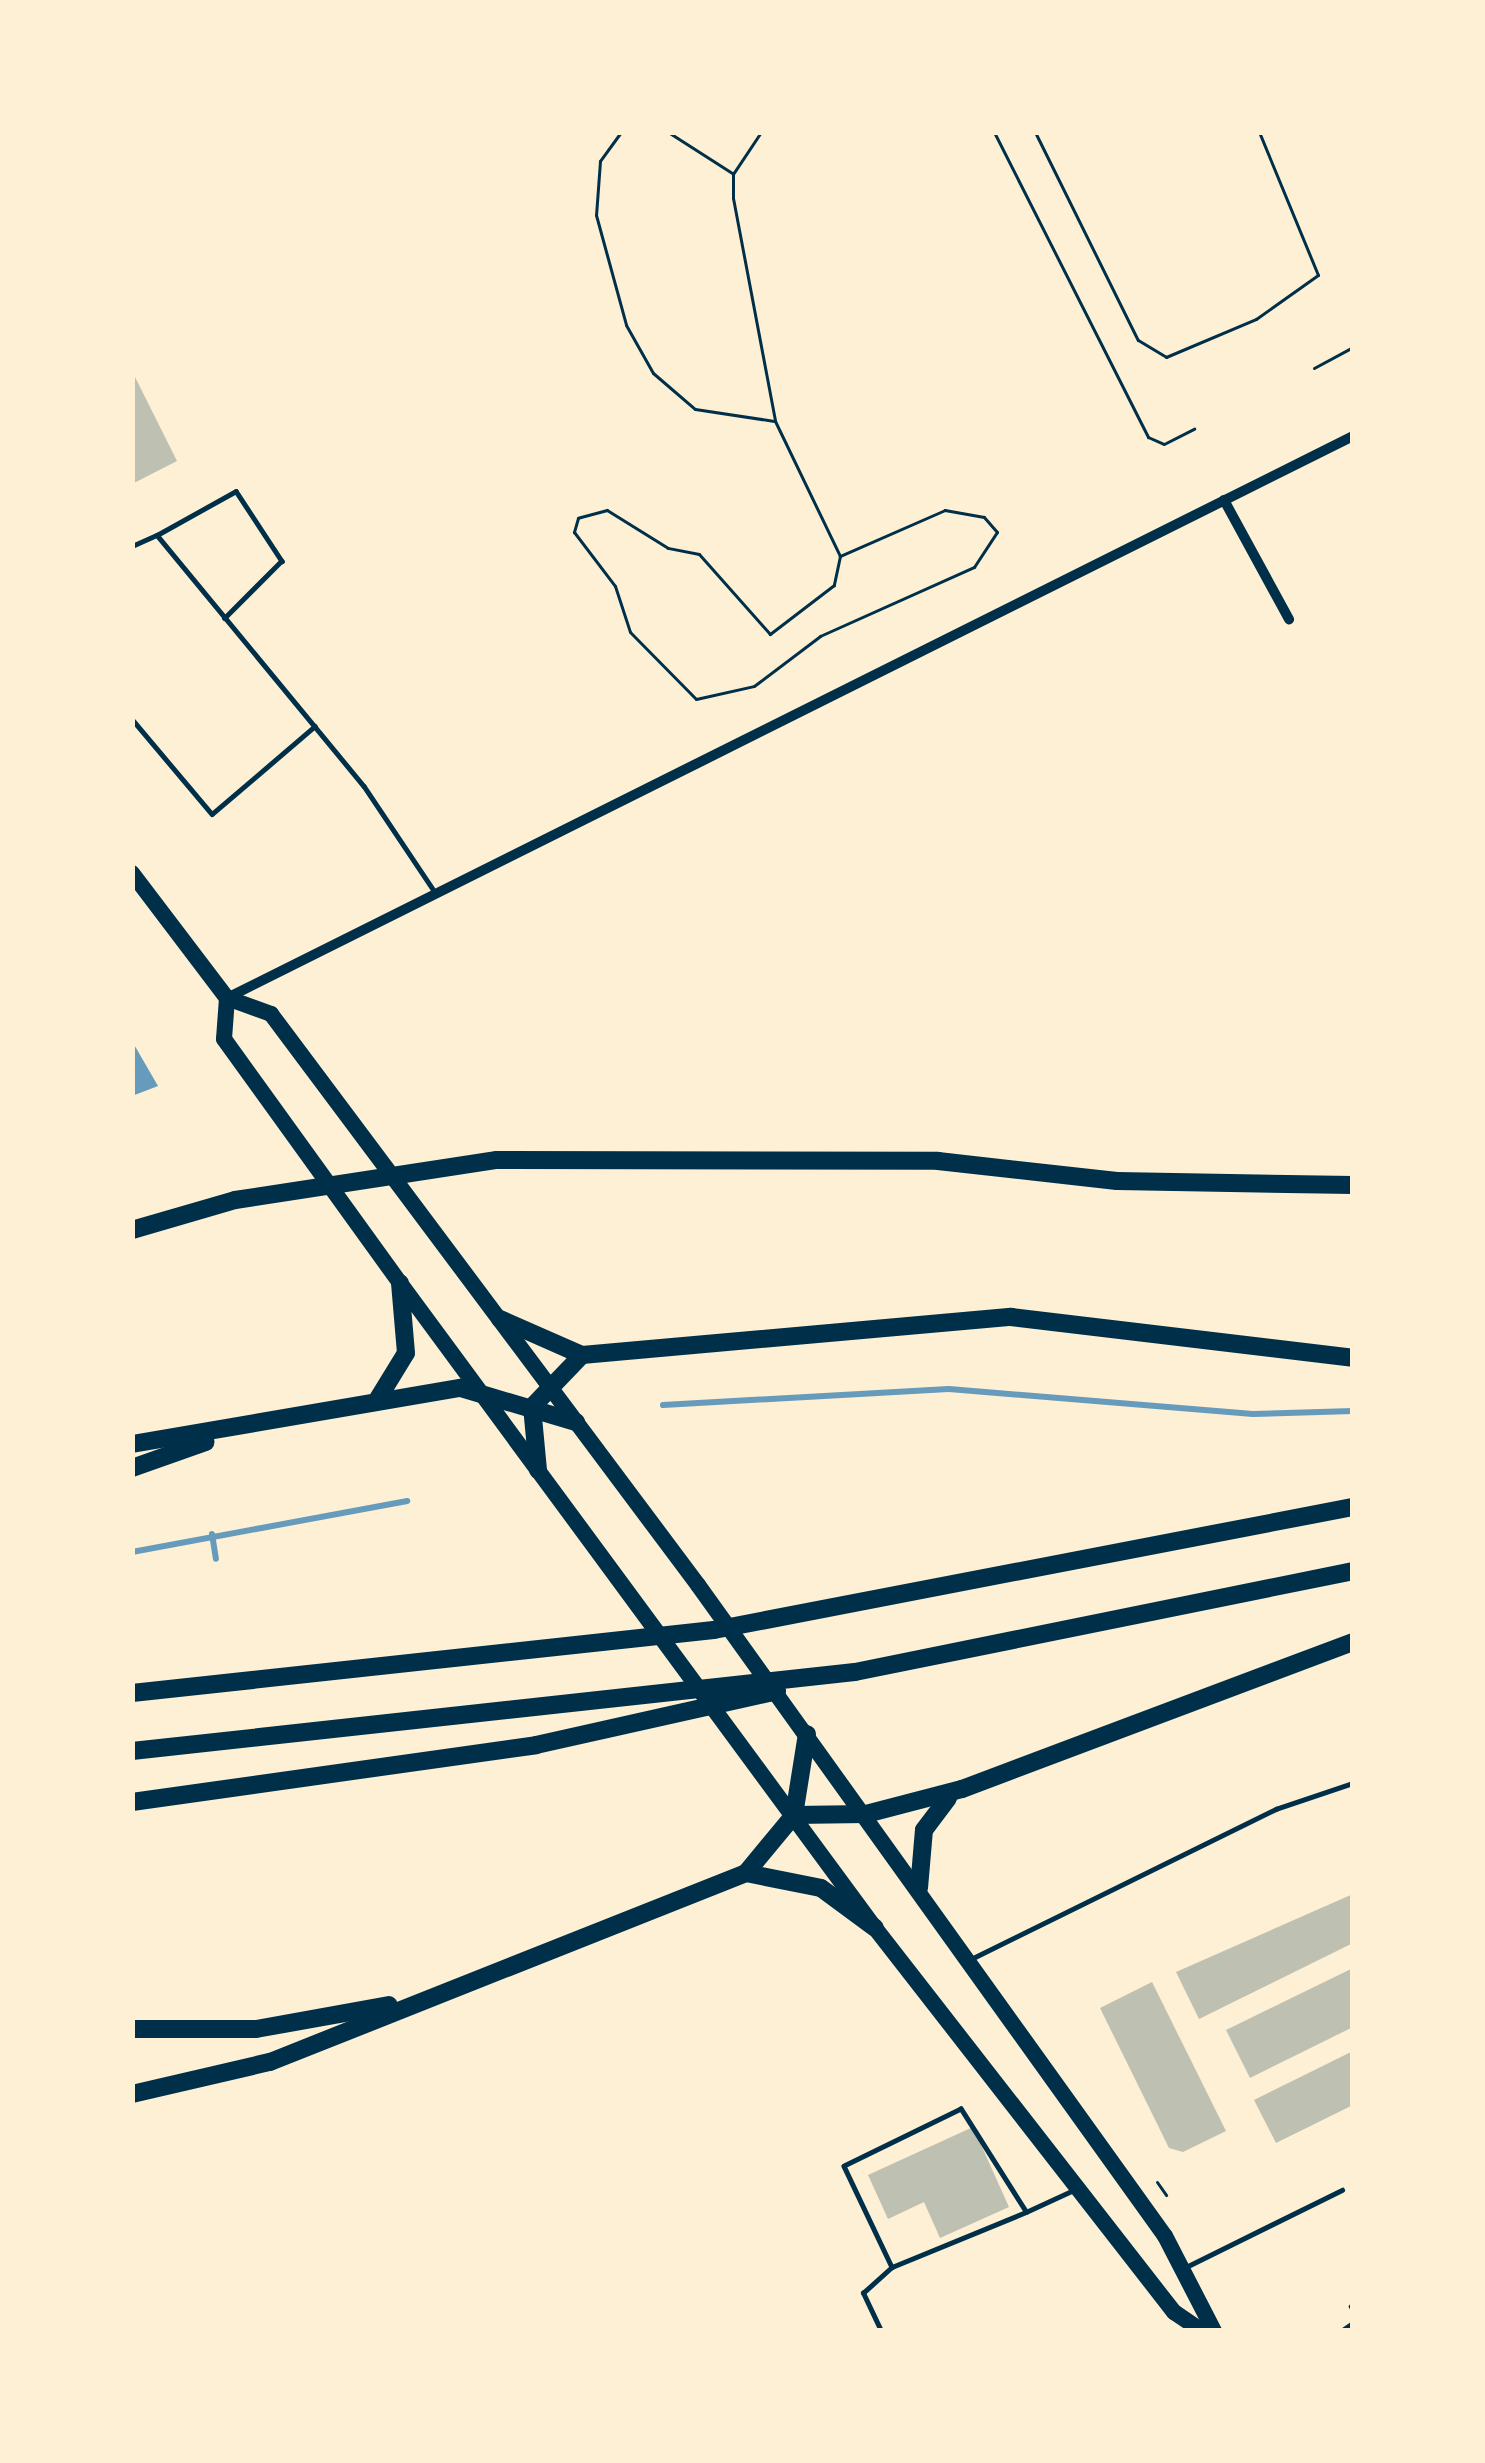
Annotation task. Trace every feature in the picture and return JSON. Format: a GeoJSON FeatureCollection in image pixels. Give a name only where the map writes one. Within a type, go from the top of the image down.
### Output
{"type":"FeatureCollection","features":[{"type":"Feature","properties":{"kind":"highway"},"geometry":{"type":"LineString","coordinates":[[132,1230],[235,1200],[497,1160],[938,1161],[1117,1181],[1353,1185]]}},
{"type":"Feature","properties":{"kind":"highway"},"geometry":{"type":"LineString","coordinates":[[376,1402],[406,1353],[400,1283]]}},
{"type":"Feature","properties":{"kind":"highway"},"geometry":{"type":"LineString","coordinates":[[500,1319],[582,1355],[1011,1317],[1353,1358]]}},
{"type":"Feature","properties":{"kind":"highway"},"geometry":{"type":"LineString","coordinates":[[538,1470],[532,1407],[582,1355]]}},
{"type":"Feature","properties":{"kind":"highway"},"geometry":{"type":"LineString","coordinates":[[132,1444],[478,1389],[576,1422]]}},
{"type":"Feature","properties":{"kind":"highway"},"geometry":{"type":"LineString","coordinates":[[132,1468],[250,1427]]}},
{"type":"Feature","properties":{"kind":"highway"},"geometry":{"type":"LineString","coordinates":[[132,1693],[605,1645],[826,1612],[1353,1508]]}},
{"type":"Feature","properties":{"kind":"highway"},"geometry":{"type":"LineString","coordinates":[[132,1802],[643,1722],[855,1672],[1353,1571]]}},
{"type":"Feature","properties":{"kind":"highway"},"geometry":{"type":"LineString","coordinates":[[794,1815],[866,1814],[962,1789],[1353,1642]]}},
{"type":"Feature","properties":{"kind":"highway"},"geometry":{"type":"LineString","coordinates":[[132,1750],[855,1672]]}},
{"type":"Feature","properties":{"kind":"highway"},"geometry":{"type":"LineString","coordinates":[[132,2094],[270,2062],[746,1873],[794,1815],[808,1734]]}},
{"type":"Feature","properties":{"kind":"highway"},"geometry":{"type":"LineString","coordinates":[[919,1888],[932,1809],[962,1789]]}},
{"type":"Feature","properties":{"kind":"highway"},"geometry":{"type":"LineString","coordinates":[[746,1873],[821,1888],[875,1928]]}},
{"type":"Feature","properties":{"kind":"highway"},"geometry":{"type":"LineString","coordinates":[[132,2029],[256,2029],[437,1994]]}},
{"type":"Feature","properties":{"kind":"main road"},"geometry":{"type":"LineString","coordinates":[[132,873],[226,998],[271,1014],[808,1734],[1186,2267],[1214,2331]]}},
{"type":"Feature","properties":{"kind":"main road"},"geometry":{"type":"LineString","coordinates":[[226,998],[224,1040],[400,1283],[875,1928],[1174,2312],[1202,2331]]}},
{"type":"Feature","properties":{"kind":"street"},"geometry":{"type":"LineString","coordinates":[[226,998],[433,890],[1353,436]]}},
{"type":"Feature","properties":{"kind":"street"},"geometry":{"type":"LineString","coordinates":[[1224,500],[1289,619]]}},
{"type":"Feature","properties":{"kind":"lane"},"geometry":{"type":"LineString","coordinates":[[132,546],[236,491],[282,561],[226,618]]}},
{"type":"Feature","properties":{"kind":"lane"},"geometry":{"type":"LineString","coordinates":[[157,536],[315,726],[433,890]]}},
{"type":"Feature","properties":{"kind":"lane"},"geometry":{"type":"LineString","coordinates":[[132,719],[212,814],[315,726]]}},
{"type":"Feature","properties":{"kind":"lane"},"geometry":{"type":"LineString","coordinates":[[970,1960],[1276,1809],[1353,1784]]}},
{"type":"Feature","properties":{"kind":"lane"},"geometry":{"type":"LineString","coordinates":[[892,2267],[844,2166],[961,2109],[1026,2212]]}},
{"type":"Feature","properties":{"kind":"lane"},"geometry":{"type":"LineString","coordinates":[[880,2331],[863,2294],[892,2267],[1078,2188]]}},
{"type":"Feature","properties":{"kind":"lane"},"geometry":{"type":"LineString","coordinates":[[1186,2267],[1342,2190]]}},
{"type":"Feature","properties":{"kind":"lane"},"geometry":{"type":"LineString","coordinates":[[1341,2331],[1353,2323]]}},
{"type":"Feature","properties":{"kind":"path"},"geometry":{"type":"LineString","coordinates":[[621,132],[600,161],[596,215],[626,326],[653,373],[695,409],[776,421]]}},
{"type":"Feature","properties":{"kind":"path"},"geometry":{"type":"LineString","coordinates":[[668,132],[733,174]]}},
{"type":"Feature","properties":{"kind":"path"},"geometry":{"type":"LineString","coordinates":[[761,132],[733,174],[776,421],[840,556],[826,600],[770,634],[699,554],[668,548],[607,510],[578,518],[574,532],[615,586],[630,632],[696,698],[754,686],[820,636],[974,567],[997,532],[984,517],[945,510],[840,556]]}},
{"type":"Feature","properties":{"kind":"path"},"geometry":{"type":"LineString","coordinates":[[994,132],[1148,437],[1164,444],[1194,429]]}},
{"type":"Feature","properties":{"kind":"path"},"geometry":{"type":"LineString","coordinates":[[1036,132],[1138,340],[1166,357],[1256,319],[1318,275],[1259,132]]}},
{"type":"Feature","properties":{"kind":"path"},"geometry":{"type":"LineString","coordinates":[[1314,368],[1353,347]]}},
{"type":"Feature","properties":{"kind":"path"},"geometry":{"type":"LineString","coordinates":[[1157,2182],[1166,2195]]}},
{"type":"Feature","properties":{"kind":"water"},"geometry":{"type":"Polygon","coordinates":[[[132,1041],[158,1086],[132,1096],[132,1041]]]}},
{"type":"Feature","properties":{"kind":"building"},"geometry":{"type":"Polygon","coordinates":[[[132,371],[177,461],[132,484],[132,371]]]}},
{"type":"Feature","properties":{"kind":"building"},"geometry":{"type":"Polygon","coordinates":[[[1353,1894],[1353,1943],[1199,2019],[1176,1972],[1353,1894]]]}},
{"type":"Feature","properties":{"kind":"building"},"geometry":{"type":"Polygon","coordinates":[[[1353,1968],[1353,2027],[1250,2078],[1226,2030],[1353,1968]]]}},
{"type":"Feature","properties":{"kind":"building"},"geometry":{"type":"Polygon","coordinates":[[[1152,1982],[1226,2131],[1183,2152],[1169,2148],[1100,2008],[1152,1982]]]}},
{"type":"Feature","properties":{"kind":"building"},"geometry":{"type":"Polygon","coordinates":[[[1353,2051],[1353,2105],[1276,2143],[1254,2100],[1353,2051]]]}},
{"type":"Feature","properties":{"kind":"building"},"geometry":{"type":"Polygon","coordinates":[[[973,2127],[1009,2207],[940,2238],[924,2202],[888,2219],[868,2175],[973,2127]]]}},
{"type":"Feature","properties":{"kind":"waterway"},"geometry":{"type":"LineString","coordinates":[[663,1405],[949,1389],[1253,1414],[1353,1411]]}},
{"type":"Feature","properties":{"kind":"waterway"},"geometry":{"type":"LineString","coordinates":[[132,1552],[407,1501]]}},
{"type":"Feature","properties":{"kind":"waterway"},"geometry":{"type":"LineString","coordinates":[[212,1534],[216,1559]]}}]}
